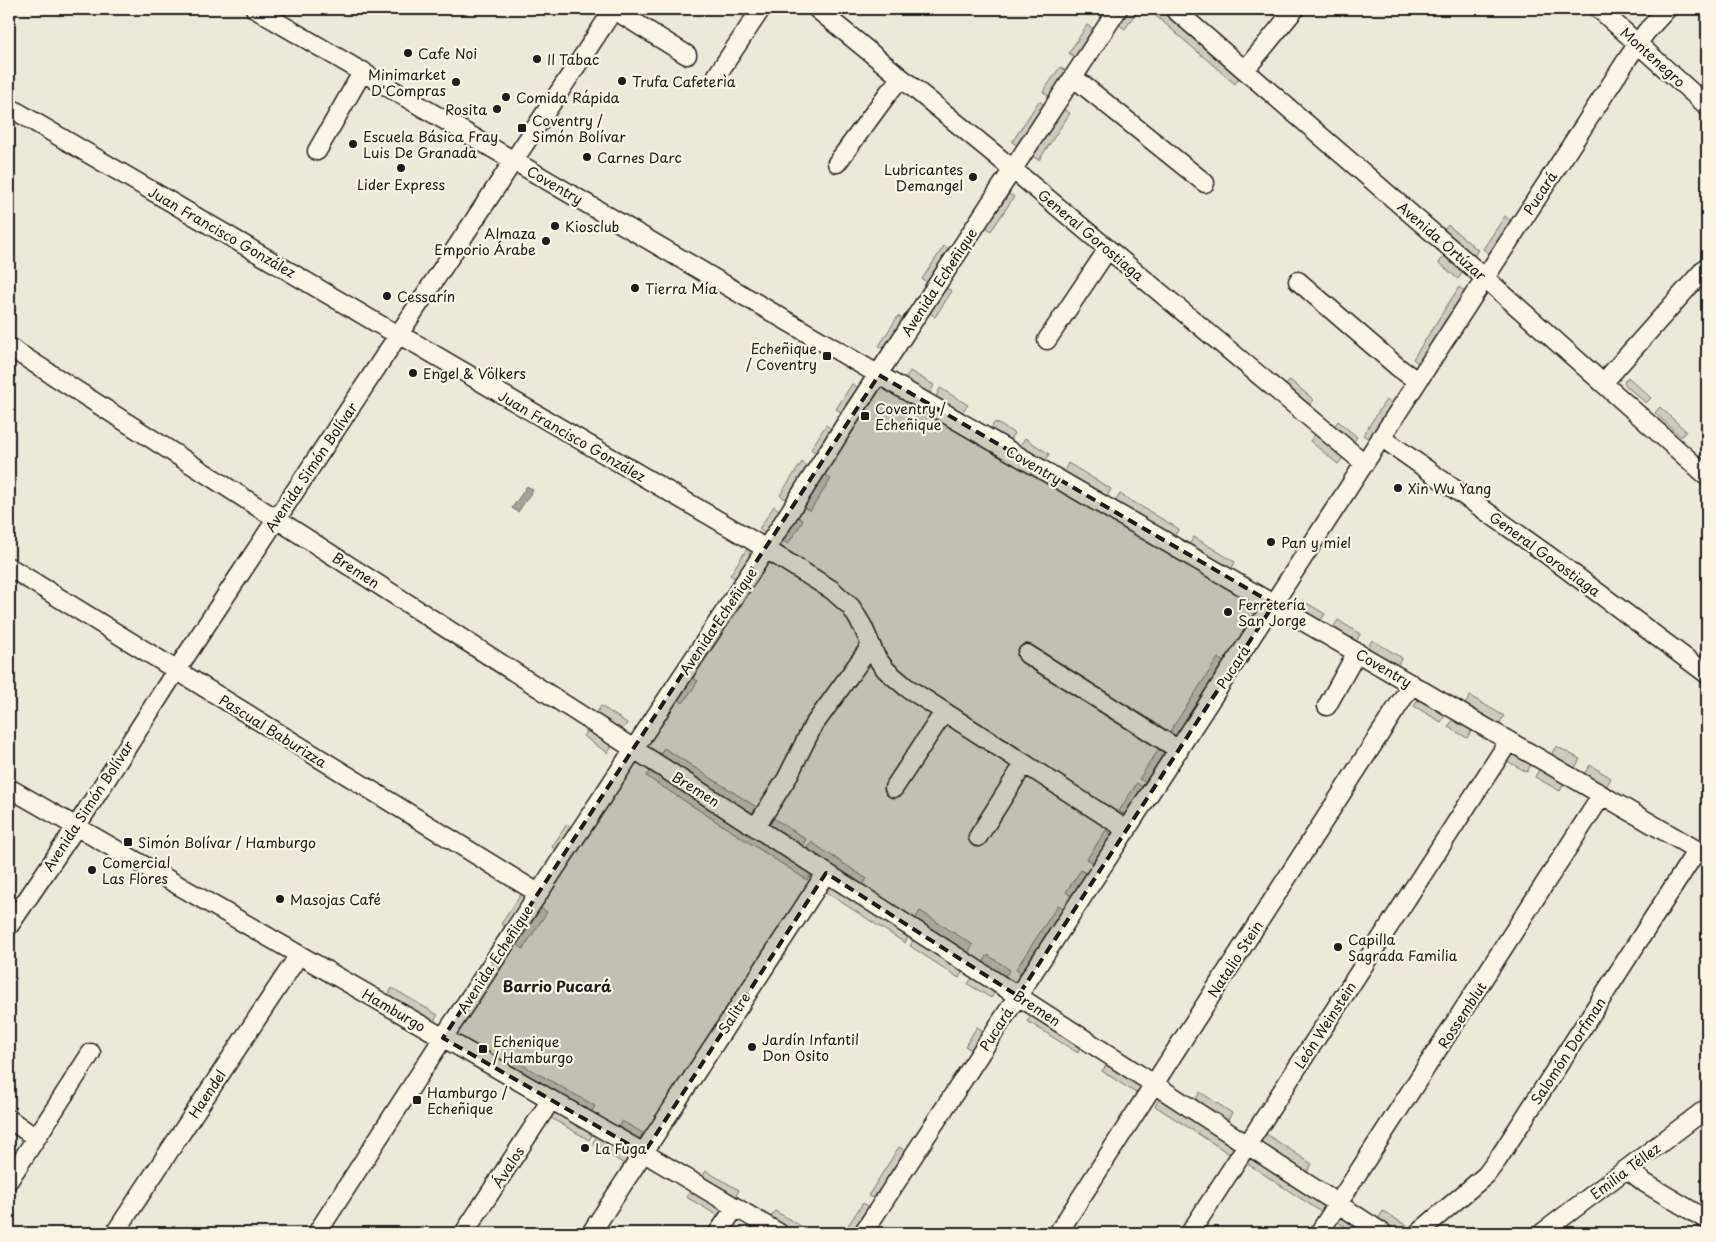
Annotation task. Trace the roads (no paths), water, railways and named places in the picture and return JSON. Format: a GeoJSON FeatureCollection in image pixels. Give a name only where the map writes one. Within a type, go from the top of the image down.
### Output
{"type":"FeatureCollection","features":[{"type":"Feature","properties":{"kind":"street","name":"Coventry"},"geometry":{"type":"LineString","coordinates":[[255,9],[879,375],[1702,853]]}},
{"type":"Feature","properties":{"kind":"street"},"geometry":{"type":"LineString","coordinates":[[614,9],[687,55]]}},
{"type":"Feature","properties":{"kind":"street","name":"Avenida Simón Bolívar"},"geometry":{"type":"LineString","coordinates":[[9,926],[76,827],[176,670],[614,9]]}},
{"type":"Feature","properties":{"kind":"street"},"geometry":{"type":"LineString","coordinates":[[717,76],[761,9]]}},
{"type":"Feature","properties":{"kind":"street","name":"General Gorostiaga"},"geometry":{"type":"LineString","coordinates":[[817,9],[1364,463]]}},
{"type":"Feature","properties":{"kind":"street","name":"Avenida Echeñique"},"geometry":{"type":"LineString","coordinates":[[317,1233],[1118,9]]}},
{"type":"Feature","properties":{"kind":"street","name":"Avenida Ortúzar"},"geometry":{"type":"LineString","coordinates":[[1174,9],[1485,278],[1707,476]]}},
{"type":"Feature","properties":{"kind":"street"},"geometry":{"type":"LineString","coordinates":[[1245,70],[1296,9]]}},
{"type":"Feature","properties":{"kind":"street","name":"Montenegro"},"geometry":{"type":"LineString","coordinates":[[1598,9],[1707,106]]}},
{"type":"Feature","properties":{"kind":"street","name":"Pucará"},"geometry":{"type":"LineString","coordinates":[[863,1233],[1638,44],[1667,9]]}},
{"type":"Feature","properties":{"kind":"street"},"geometry":{"type":"LineString","coordinates":[[317,151],[362,71]]}},
{"type":"Feature","properties":{"kind":"street"},"geometry":{"type":"LineString","coordinates":[[1073,77],[1205,183]]}},
{"type":"Feature","properties":{"kind":"street"},"geometry":{"type":"LineString","coordinates":[[837,163],[901,78]]}},
{"type":"Feature","properties":{"kind":"street","name":"Juan Francisco González"},"geometry":{"type":"LineString","coordinates":[[9,107],[766,549],[832,590],[851,608],[863,627],[870,647],[886,670],[906,687],[1127,830]]}},
{"type":"Feature","properties":{"kind":"street"},"geometry":{"type":"LineString","coordinates":[[1046,340],[1108,249]]}},
{"type":"Feature","properties":{"kind":"street"},"geometry":{"type":"LineString","coordinates":[[1603,383],[1707,266]]}},
{"type":"Feature","properties":{"kind":"street"},"geometry":{"type":"LineString","coordinates":[[1298,281],[1399,368],[1417,381]]}},
{"type":"Feature","properties":{"kind":"street","name":"Bremen"},"geometry":{"type":"LineString","coordinates":[[9,346],[1018,996],[1382,1233]]}},
{"type":"Feature","properties":{"kind":"street","name":"General Gorostiaga"},"geometry":{"type":"LineString","coordinates":[[1381,437],[1545,553],[1707,674]]}},
{"type":"Feature","properties":{"kind":"street","name":"Pascual Baburizza"},"geometry":{"type":"LineString","coordinates":[[9,567],[538,893]]}},
{"type":"Feature","properties":{"kind":"street"},"geometry":{"type":"LineString","coordinates":[[756,827],[788,778],[813,726],[870,647]]}},
{"type":"Feature","properties":{"kind":"street"},"geometry":{"type":"LineString","coordinates":[[1327,706],[1357,652]]}},
{"type":"Feature","properties":{"kind":"street"},"geometry":{"type":"LineString","coordinates":[[1027,654],[1179,750]]}},
{"type":"Feature","properties":{"kind":"street","name":"Natalio Stein"},"geometry":{"type":"LineString","coordinates":[[1058,1233],[1412,684]]}},
{"type":"Feature","properties":{"kind":"street"},"geometry":{"type":"LineString","coordinates":[[894,788],[944,712]]}},
{"type":"Feature","properties":{"kind":"street","name":"León Weinstein"},"geometry":{"type":"LineString","coordinates":[[1190,1233],[1509,741]]}},
{"type":"Feature","properties":{"kind":"street"},"geometry":{"type":"LineString","coordinates":[[978,837],[1024,764]]}},
{"type":"Feature","properties":{"kind":"street","name":"Hamburgo"},"geometry":{"type":"LineString","coordinates":[[9,788],[779,1233]]}},
{"type":"Feature","properties":{"kind":"street","name":"Rossemblut"},"geometry":{"type":"LineString","coordinates":[[1319,1233],[1602,795]]}},
{"type":"Feature","properties":{"kind":"street","name":"Salomón Dorfman"},"geometry":{"type":"LineString","coordinates":[[1418,1233],[1486,1175],[1498,1159],[1702,853]]}},
{"type":"Feature","properties":{"kind":"street","name":"Salitre"},"geometry":{"type":"LineString","coordinates":[[591,1233],[826,873]]}},
{"type":"Feature","properties":{"kind":"street","name":"Haendel"},"geometry":{"type":"LineString","coordinates":[[115,1233],[300,955]]}},
{"type":"Feature","properties":{"kind":"street"},"geometry":{"type":"LineString","coordinates":[[9,1180],[91,1052]]}},
{"type":"Feature","properties":{"kind":"street","name":"Ávalos"},"geometry":{"type":"LineString","coordinates":[[464,1233],[551,1100]]}},
{"type":"Feature","properties":{"kind":"street","name":"Emilia Téllez"},"geometry":{"type":"LineString","coordinates":[[1542,1233],[1707,1108]]}},
{"type":"Feature","properties":{"kind":"street"},"geometry":{"type":"LineString","coordinates":[[9,1119],[36,1138]]}},
{"type":"Feature","properties":{"kind":"street"},"geometry":{"type":"LineString","coordinates":[[1627,1169],[1645,1183],[1707,1220]]}},
{"type":"Feature","properties":{"kind":"street"},"geometry":{"type":"LineString","coordinates":[[718,1233],[735,1208]]}},
{"type":"Feature","properties":{"kind":"place","name":"Cafe Noi"},"geometry":{"type":"Point","coordinates":[408,53]}},
{"type":"Feature","properties":{"kind":"place","name":"Il Tabac"},"geometry":{"type":"Point","coordinates":[537,59]}},
{"type":"Feature","properties":{"kind":"place","name":"Trufa Cafeterìa"},"geometry":{"type":"Point","coordinates":[622,81]}},
{"type":"Feature","properties":{"kind":"place","name":"Minimarket D'Compras"},"geometry":{"type":"Point","coordinates":[456,82]}},
{"type":"Feature","properties":{"kind":"place","name":"Comida Rápida"},"geometry":{"type":"Point","coordinates":[506,97]}},
{"type":"Feature","properties":{"kind":"place","name":"Rosita"},"geometry":{"type":"Point","coordinates":[497,109]}},
{"type":"Feature","properties":{"kind":"place","name":"Coventry / Simón Bolívar"},"geometry":{"type":"Point","coordinates":[522,128]}},
{"type":"Feature","properties":{"kind":"place","name":"Escuela Básica Fray Luis De Granada"},"geometry":{"type":"Point","coordinates":[353,144]}},
{"type":"Feature","properties":{"kind":"place","name":"Carnes Darc"},"geometry":{"type":"Point","coordinates":[587,157]}},
{"type":"Feature","properties":{"kind":"place","name":"Lider Express"},"geometry":{"type":"Point","coordinates":[401,168]}},
{"type":"Feature","properties":{"kind":"place","name":"Lubricantes Demangel"},"geometry":{"type":"Point","coordinates":[973,177]}},
{"type":"Feature","properties":{"kind":"place","name":"Kiosclub"},"geometry":{"type":"Point","coordinates":[555,226]}},
{"type":"Feature","properties":{"kind":"place","name":"Almaza Emporio Árabe"},"geometry":{"type":"Point","coordinates":[546,241]}},
{"type":"Feature","properties":{"kind":"place","name":"Tierra Mía"},"geometry":{"type":"Point","coordinates":[635,288]}},
{"type":"Feature","properties":{"kind":"place","name":"Cessarín"},"geometry":{"type":"Point","coordinates":[387,296]}},
{"type":"Feature","properties":{"kind":"place","name":"Echeñique / Coventry"},"geometry":{"type":"Point","coordinates":[827,356]}},
{"type":"Feature","properties":{"kind":"place","name":"Engel & Völkers"},"geometry":{"type":"Point","coordinates":[413,373]}},
{"type":"Feature","properties":{"kind":"place","name":"Coventry / Echeñique"},"geometry":{"type":"Point","coordinates":[865,416]}},
{"type":"Feature","properties":{"kind":"place","name":"Xin Wu Yang"},"geometry":{"type":"Point","coordinates":[1398,488]}},
{"type":"Feature","properties":{"kind":"place","name":"Pan y miel"},"geometry":{"type":"Point","coordinates":[1271,542]}},
{"type":"Feature","properties":{"kind":"place","name":"Ferretería San Jorge"},"geometry":{"type":"Point","coordinates":[1228,612]}},
{"type":"Feature","properties":{"kind":"place","name":"Simón Bolívar / Hamburgo"},"geometry":{"type":"Point","coordinates":[128,842]}},
{"type":"Feature","properties":{"kind":"place","name":"Comercial Las Flores"},"geometry":{"type":"Point","coordinates":[92,870]}},
{"type":"Feature","properties":{"kind":"place","name":"Masojas Café"},"geometry":{"type":"Point","coordinates":[280,899]}},
{"type":"Feature","properties":{"kind":"place","name":"Capilla Sagrada Familia"},"geometry":{"type":"Point","coordinates":[1338,947]}},
{"type":"Feature","properties":{"kind":"place","name":"Jardín Infantil Don Osito"},"geometry":{"type":"Point","coordinates":[752,1047]}},
{"type":"Feature","properties":{"kind":"place","name":"Echenique / Hamburgo"},"geometry":{"type":"Point","coordinates":[483,1049]}},
{"type":"Feature","properties":{"kind":"place","name":"Hamburgo / Echeñique"},"geometry":{"type":"Point","coordinates":[417,1100]}},
{"type":"Feature","properties":{"kind":"place","name":"La Fuga"},"geometry":{"type":"Point","coordinates":[585,1148]}},
{"type":"Feature","properties":{"kind":"district","name":"Barrio Pucará"},"geometry":{"type":"Point","coordinates":[557,985]}}]}
